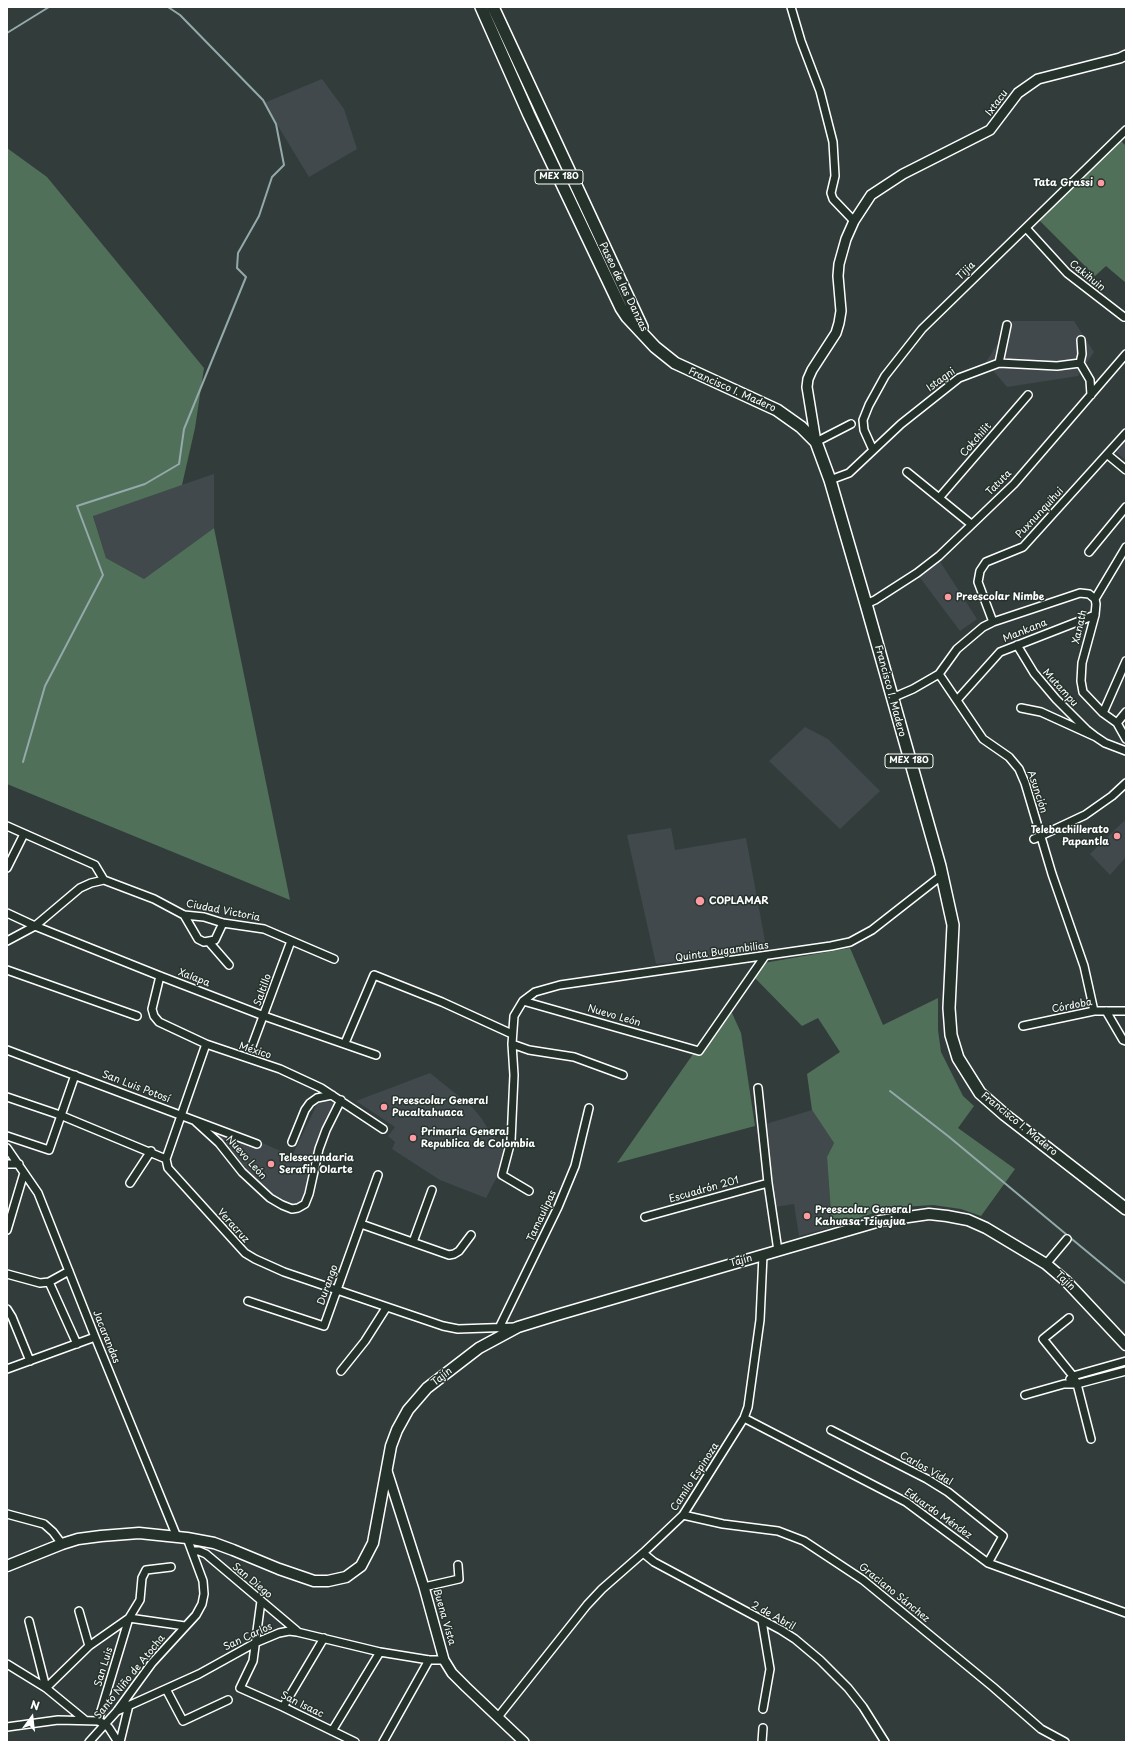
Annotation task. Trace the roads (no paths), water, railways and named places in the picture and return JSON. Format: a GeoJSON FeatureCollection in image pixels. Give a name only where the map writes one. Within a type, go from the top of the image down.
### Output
{"type":"FeatureCollection","features":[{"type":"Feature","properties":{"kind":"main road","name":"Paseo de las Danzas"},"geometry":{"type":"LineString","coordinates":[[481,7],[621,308],[633,324],[648,338]]}},
{"type":"Feature","properties":{"kind":"main road","name":"Paseo de las Danzas"},"geometry":{"type":"LineString","coordinates":[[493,7],[626,295],[648,338]]}},
{"type":"Feature","properties":{"kind":"main road"},"geometry":{"type":"LineString","coordinates":[[530,115],[541,110]]}},
{"type":"Feature","properties":{"kind":"main road","name":"Francisco I. Madero"},"geometry":{"type":"LineString","coordinates":[[648,338],[655,347],[675,363],[777,410],[801,427],[816,442],[830,480],[866,604],[941,876],[953,925],[949,1008],[951,1035],[958,1058],[980,1093],[1005,1115],[1126,1209]]}},
{"type":"Feature","properties":{"kind":"main road","name":"Tajín"},"geometry":{"type":"LineString","coordinates":[[7,1566],[62,1544],[101,1536],[139,1533],[182,1537],[214,1543],[279,1569],[314,1581],[328,1581],[346,1577],[361,1566],[370,1550],[376,1528],[391,1446],[397,1430],[408,1410],[427,1388],[479,1348],[518,1327],[880,1221],[929,1214],[947,1216],[968,1220],[1006,1239],[1046,1264],[1066,1281],[1126,1345]]}},
{"type":"Feature","properties":{"kind":"street"},"geometry":{"type":"LineString","coordinates":[[790,7],[801,42],[820,90],[833,142],[834,176],[831,193],[833,199],[854,221],[846,238],[838,276],[841,311],[840,323],[836,333],[812,370],[808,379],[807,387],[816,442],[851,424]]}},
{"type":"Feature","properties":{"kind":"street","name":"Ixtacu"},"geometry":{"type":"LineString","coordinates":[[854,221],[871,194],[903,174],[990,130],[1018,93],[1038,79],[1120,58],[1126,55]]}},
{"type":"Feature","properties":{"kind":"street","name":"Tijia"},"geometry":{"type":"LineString","coordinates":[[873,450],[864,430],[864,420],[869,405],[885,376],[922,329],[1126,130]]}},
{"type":"Feature","properties":{"kind":"street","name":"Cakihuin"},"geometry":{"type":"LineString","coordinates":[[1026,228],[1067,273],[1124,318]]}},
{"type":"Feature","properties":{"kind":"street"},"geometry":{"type":"LineString","coordinates":[[999,363],[1007,325]]}},
{"type":"Feature","properties":{"kind":"street"},"geometry":{"type":"LineString","coordinates":[[1081,340],[1082,354],[1080,363],[1090,380],[1091,394]]}},
{"type":"Feature","properties":{"kind":"street","name":"Tatuta"},"geometry":{"type":"LineString","coordinates":[[866,604],[876,600],[939,556],[1014,484],[1126,354]]}},
{"type":"Feature","properties":{"kind":"street","name":"Istagni"},"geometry":{"type":"LineString","coordinates":[[830,480],[848,472],[901,424],[959,378],[999,363],[1057,366],[1080,363]]}},
{"type":"Feature","properties":{"kind":"street","name":"Cokchilit"},"geometry":{"type":"LineString","coordinates":[[939,498],[1028,395]]}},
{"type":"Feature","properties":{"kind":"street","name":"Puxnunquihui"},"geometry":{"type":"LineString","coordinates":[[993,622],[978,582],[980,571],[986,562],[1023,547],[1108,455],[1126,433]]}},
{"type":"Feature","properties":{"kind":"street"},"geometry":{"type":"LineString","coordinates":[[1108,455],[1126,470]]}},
{"type":"Feature","properties":{"kind":"street"},"geometry":{"type":"LineString","coordinates":[[907,472],[971,524]]}},
{"type":"Feature","properties":{"kind":"street"},"geometry":{"type":"LineString","coordinates":[[1089,552],[1126,507]]}},
{"type":"Feature","properties":{"kind":"street"},"geometry":{"type":"LineString","coordinates":[[1095,599],[1126,547]]}},
{"type":"Feature","properties":{"kind":"street","name":"Xanath"},"geometry":{"type":"LineString","coordinates":[[892,698],[913,689],[939,674],[957,649],[970,637],[993,622],[1080,593],[1089,594],[1095,599],[1095,615],[1082,663],[1081,681],[1083,692],[1103,713],[1116,722]]}},
{"type":"Feature","properties":{"kind":"street","name":"Mankana"},"geometry":{"type":"LineString","coordinates":[[957,700],[1000,652],[1095,615]]}},
{"type":"Feature","properties":{"kind":"street","name":"Mutampu"},"geometry":{"type":"LineString","coordinates":[[1017,646],[1034,673],[1056,700],[1087,730],[1105,743],[1126,751]]}},
{"type":"Feature","properties":{"kind":"street"},"geometry":{"type":"LineString","coordinates":[[1103,713],[1126,661]]}},
{"type":"Feature","properties":{"kind":"street","name":"Asunción"},"geometry":{"type":"LineString","coordinates":[[939,674],[983,739],[1009,757],[1019,769],[1024,783],[1037,837],[1084,966],[1094,1011]]}},
{"type":"Feature","properties":{"kind":"street","name":"Mutampu"},"geometry":{"type":"LineString","coordinates":[[1021,708],[1041,712],[1096,737]]}},
{"type":"Feature","properties":{"kind":"street"},"geometry":{"type":"LineString","coordinates":[[1126,712],[1116,722],[1126,739]]}},
{"type":"Feature","properties":{"kind":"street"},"geometry":{"type":"LineString","coordinates":[[1037,837],[1085,815],[1125,787]]}},
{"type":"Feature","properties":{"kind":"street"},"geometry":{"type":"LineString","coordinates":[[7,826],[95,865],[104,880],[91,883],[80,888],[35,926],[7,941]]}},
{"type":"Feature","properties":{"kind":"street"},"geometry":{"type":"LineString","coordinates":[[7,868],[24,834]]}},
{"type":"Feature","properties":{"kind":"street","name":"Quinta Bugambilias"},"geometry":{"type":"LineString","coordinates":[[523,1000],[535,992],[560,985],[765,956],[850,942],[872,930],[941,876]]}},
{"type":"Feature","properties":{"kind":"street","name":"Ciudad Victoria"},"geometry":{"type":"LineString","coordinates":[[104,880],[154,899],[184,915],[204,917],[223,924],[264,929],[334,959]]}},
{"type":"Feature","properties":{"kind":"street","name":"Xalapa"},"geometry":{"type":"LineString","coordinates":[[7,913],[35,926],[160,976],[264,1016],[376,1055]]}},
{"type":"Feature","properties":{"kind":"street"},"geometry":{"type":"LineString","coordinates":[[184,915],[198,939],[204,942],[215,940],[223,924]]}},
{"type":"Feature","properties":{"kind":"street","name":"Saltillo"},"geometry":{"type":"LineString","coordinates":[[252,1046],[291,941]]}},
{"type":"Feature","properties":{"kind":"street"},"geometry":{"type":"LineString","coordinates":[[209,942],[229,965]]}},
{"type":"Feature","properties":{"kind":"street","name":"Nuevo León"},"geometry":{"type":"LineString","coordinates":[[523,1000],[699,1051],[765,956]]}},
{"type":"Feature","properties":{"kind":"street"},"geometry":{"type":"LineString","coordinates":[[7,970],[137,1016]]}},
{"type":"Feature","properties":{"kind":"street"},"geometry":{"type":"LineString","coordinates":[[345,1043],[374,975],[442,1002],[512,1034]]}},
{"type":"Feature","properties":{"kind":"street","name":"México"},"geometry":{"type":"LineString","coordinates":[[160,976],[152,1009],[154,1016],[159,1022],[206,1044],[280,1069],[341,1100],[383,1129]]}},
{"type":"Feature","properties":{"kind":"street"},"geometry":{"type":"LineString","coordinates":[[523,1000],[514,1016],[512,1034],[514,1074],[511,1141],[502,1176],[529,1191]]}},
{"type":"Feature","properties":{"kind":"street","name":"Córdoba"},"geometry":{"type":"LineString","coordinates":[[1023,1026],[1094,1011],[1126,1011]]}},
{"type":"Feature","properties":{"kind":"street"},"geometry":{"type":"LineString","coordinates":[[1106,1011],[1123,1040],[1126,1041]]}},
{"type":"Feature","properties":{"kind":"street"},"geometry":{"type":"LineString","coordinates":[[7,1097],[60,1115],[166,1159],[206,1044]]}},
{"type":"Feature","properties":{"kind":"street"},"geometry":{"type":"LineString","coordinates":[[512,1044],[529,1050],[574,1057],[623,1075]]}},
{"type":"Feature","properties":{"kind":"street","name":"San Luis Potosí"},"geometry":{"type":"LineString","coordinates":[[7,1050],[257,1144]]}},
{"type":"Feature","properties":{"kind":"street"},"geometry":{"type":"LineString","coordinates":[[7,1136],[49,1150],[75,1075]]}},
{"type":"Feature","properties":{"kind":"street"},"geometry":{"type":"LineString","coordinates":[[758,1088],[768,1183],[778,1251]]}},
{"type":"Feature","properties":{"kind":"street"},"geometry":{"type":"LineString","coordinates":[[292,1142],[305,1110],[310,1103],[317,1098],[332,1095]]}},
{"type":"Feature","properties":{"kind":"street","name":"Nuevo León"},"geometry":{"type":"LineString","coordinates":[[196,1121],[219,1143],[242,1172],[270,1198],[282,1206],[298,1208],[305,1204],[313,1181],[319,1149],[326,1130],[341,1100]]}},
{"type":"Feature","properties":{"kind":"street","name":"Tamaulipas"},"geometry":{"type":"LineString","coordinates":[[500,1328],[558,1208],[574,1166],[589,1108]]}},
{"type":"Feature","properties":{"kind":"street","name":"Jacarandas"},"geometry":{"type":"LineString","coordinates":[[7,1148],[38,1193],[95,1337],[182,1537]]}},
{"type":"Feature","properties":{"kind":"street"},"geometry":{"type":"LineString","coordinates":[[130,1183],[151,1152]]}},
{"type":"Feature","properties":{"kind":"street","name":"Veracruz"},"geometry":{"type":"LineString","coordinates":[[166,1159],[168,1168],[244,1253],[284,1272],[386,1308],[443,1326],[458,1329],[518,1327]]}},
{"type":"Feature","properties":{"kind":"street"},"geometry":{"type":"LineString","coordinates":[[7,1164],[19,1164]]}},
{"type":"Feature","properties":{"kind":"street"},"geometry":{"type":"LineString","coordinates":[[7,1230],[24,1173]]}},
{"type":"Feature","properties":{"kind":"street","name":"Durango"},"geometry":{"type":"LineString","coordinates":[[248,1301],[324,1326],[378,1176]]}},
{"type":"Feature","properties":{"kind":"street","name":"Escuadrón 201"},"geometry":{"type":"LineString","coordinates":[[645,1217],[768,1183]]}},
{"type":"Feature","properties":{"kind":"street"},"geometry":{"type":"LineString","coordinates":[[413,1242],[432,1190]]}},
{"type":"Feature","properties":{"kind":"street"},"geometry":{"type":"LineString","coordinates":[[361,1224],[449,1255],[459,1251],[471,1235]]}},
{"type":"Feature","properties":{"kind":"street"},"geometry":{"type":"LineString","coordinates":[[1046,1264],[1067,1239]]}},
{"type":"Feature","properties":{"kind":"street","name":"Camilo Espinoza"},"geometry":{"type":"LineString","coordinates":[[498,1717],[587,1605],[602,1589],[643,1554],[683,1515],[744,1418],[748,1407],[760,1320],[763,1255]]}},
{"type":"Feature","properties":{"kind":"street"},"geometry":{"type":"LineString","coordinates":[[7,1274],[40,1283],[49,1282],[69,1271]]}},
{"type":"Feature","properties":{"kind":"street"},"geometry":{"type":"LineString","coordinates":[[49,1282],[77,1344]]}},
{"type":"Feature","properties":{"kind":"street"},"geometry":{"type":"LineString","coordinates":[[342,1371],[365,1341],[386,1308]]}},
{"type":"Feature","properties":{"kind":"street"},"geometry":{"type":"LineString","coordinates":[[7,1309],[12,1317],[30,1361]]}},
{"type":"Feature","properties":{"kind":"street"},"geometry":{"type":"LineString","coordinates":[[1069,1318],[1043,1339],[1073,1376],[1077,1384],[1090,1438]]}},
{"type":"Feature","properties":{"kind":"street"},"geometry":{"type":"LineString","coordinates":[[7,1369],[95,1337]]}},
{"type":"Feature","properties":{"kind":"street"},"geometry":{"type":"LineString","coordinates":[[1064,1384],[1073,1376],[1126,1361]]}},
{"type":"Feature","properties":{"kind":"street"},"geometry":{"type":"LineString","coordinates":[[1104,1367],[1106,1376]]}},
{"type":"Feature","properties":{"kind":"street"},"geometry":{"type":"LineString","coordinates":[[1025,1395],[1064,1384],[1077,1384],[1126,1371]]}},
{"type":"Feature","properties":{"kind":"street","name":"Eduardo Méndez"},"geometry":{"type":"LineString","coordinates":[[744,1418],[906,1502],[988,1563],[1126,1613]]}},
{"type":"Feature","properties":{"kind":"street","name":"Carlos Vidal"},"geometry":{"type":"LineString","coordinates":[[831,1430],[948,1492],[1003,1536],[988,1563]]}},
{"type":"Feature","properties":{"kind":"street","name":"Buena Vista"},"geometry":{"type":"LineString","coordinates":[[387,1471],[424,1587],[444,1660],[452,1673],[524,1742]]}},
{"type":"Feature","properties":{"kind":"street"},"geometry":{"type":"LineString","coordinates":[[7,1514],[44,1524],[53,1532],[62,1544]]}},
{"type":"Feature","properties":{"kind":"street","name":"Graciano Sánchez"},"geometry":{"type":"LineString","coordinates":[[683,1515],[723,1524],[778,1531],[809,1545],[863,1580],[993,1687],[1041,1729],[1065,1742]]}},
{"type":"Feature","properties":{"kind":"street","name":"Santo Niño de Atocha"},"geometry":{"type":"LineString","coordinates":[[89,1742],[117,1711],[152,1663],[196,1615],[204,1594],[203,1581],[192,1551],[182,1537]]}},
{"type":"Feature","properties":{"kind":"street","name":"San Diego"},"geometry":{"type":"LineString","coordinates":[[192,1551],[199,1551],[206,1554],[297,1632]]}},
{"type":"Feature","properties":{"kind":"street","name":"2 de Abril"},"geometry":{"type":"LineString","coordinates":[[643,1554],[654,1562],[781,1630],[820,1660],[848,1688],[863,1707],[885,1742]]}},
{"type":"Feature","properties":{"kind":"street"},"geometry":{"type":"LineString","coordinates":[[424,1587],[459,1578],[458,1565]]}},
{"type":"Feature","properties":{"kind":"street"},"geometry":{"type":"LineString","coordinates":[[46,1688],[89,1646],[129,1618],[140,1600],[142,1578],[146,1570],[171,1567]]}},
{"type":"Feature","properties":{"kind":"street"},"geometry":{"type":"LineString","coordinates":[[255,1643],[261,1601]]}},
{"type":"Feature","properties":{"kind":"street"},"geometry":{"type":"LineString","coordinates":[[79,1611],[89,1646]]}},
{"type":"Feature","properties":{"kind":"street"},"geometry":{"type":"LineString","coordinates":[[129,1618],[185,1626]]}},
{"type":"Feature","properties":{"kind":"street","name":"San Luis"},"geometry":{"type":"LineString","coordinates":[[98,1721],[129,1618]]}},
{"type":"Feature","properties":{"kind":"street"},"geometry":{"type":"LineString","coordinates":[[29,1621],[46,1688]]}},
{"type":"Feature","properties":{"kind":"street"},"geometry":{"type":"LineString","coordinates":[[762,1621],[770,1669],[763,1709]]}},
{"type":"Feature","properties":{"kind":"street","name":"San Carlos"},"geometry":{"type":"LineString","coordinates":[[117,1711],[199,1674],[255,1643],[279,1633],[289,1631],[380,1652],[429,1660],[444,1660]]}},
{"type":"Feature","properties":{"kind":"street"},"geometry":{"type":"LineString","coordinates":[[283,1707],[324,1638]]}},
{"type":"Feature","properties":{"kind":"street","name":"San Isaac"},"geometry":{"type":"LineString","coordinates":[[255,1643],[253,1661],[240,1688],[355,1742]]}},
{"type":"Feature","properties":{"kind":"street"},"geometry":{"type":"LineString","coordinates":[[332,1731],[380,1652]]}},
{"type":"Feature","properties":{"kind":"street"},"geometry":{"type":"LineString","coordinates":[[382,1742],[429,1660]]}},
{"type":"Feature","properties":{"kind":"street"},"geometry":{"type":"LineString","coordinates":[[7,1664],[46,1688],[85,1720]]}},
{"type":"Feature","properties":{"kind":"street"},"geometry":{"type":"LineString","coordinates":[[166,1689],[183,1721],[228,1700]]}},
{"type":"Feature","properties":{"kind":"street"},"geometry":{"type":"LineString","coordinates":[[119,1742],[130,1705]]}},
{"type":"Feature","properties":{"kind":"street"},"geometry":{"type":"LineString","coordinates":[[7,1727],[58,1720],[98,1721],[105,1724],[119,1742]]}},
{"type":"Feature","properties":{"kind":"street"},"geometry":{"type":"LineString","coordinates":[[762,1742],[763,1728]]}},
{"type":"Feature","properties":{"kind":"waterway"},"geometry":{"type":"LineString","coordinates":[[7,33],[49,7]]}},
{"type":"Feature","properties":{"kind":"waterway"},"geometry":{"type":"LineString","coordinates":[[23,762],[45,686],[103,575],[77,506],[145,484],[179,464],[184,429],[246,277],[237,268],[238,253],[259,216],[272,177],[284,165],[276,124],[263,100],[180,15],[168,7]]}},
{"type":"Feature","properties":{"kind":"waterway"},"geometry":{"type":"LineString","coordinates":[[890,1091],[948,1136],[1126,1284]]}},
{"type":"Feature","properties":{"kind":"place","name":"Tata Grassi"},"geometry":{"type":"Point","coordinates":[1101,183]}},
{"type":"Feature","properties":{"kind":"place","name":"Preescolar Nimbe"},"geometry":{"type":"Point","coordinates":[948,597]}},
{"type":"Feature","properties":{"kind":"place","name":"Telebachillerato Papantla"},"geometry":{"type":"Point","coordinates":[1117,836]}},
{"type":"Feature","properties":{"kind":"place","name":"COPLAMAR"},"geometry":{"type":"Point","coordinates":[700,901]}},
{"type":"Feature","properties":{"kind":"place","name":"Preescolar General Pucaltahuaca"},"geometry":{"type":"Point","coordinates":[384,1107]}},
{"type":"Feature","properties":{"kind":"place","name":"Primaria General Republica de Colombia"},"geometry":{"type":"Point","coordinates":[413,1138]}},
{"type":"Feature","properties":{"kind":"place","name":"Telesecundaria Serafin Olarte"},"geometry":{"type":"Point","coordinates":[271,1164]}},
{"type":"Feature","properties":{"kind":"place","name":"Preescolar General Kahuasa Tziyajua"},"geometry":{"type":"Point","coordinates":[807,1216]}}]}
